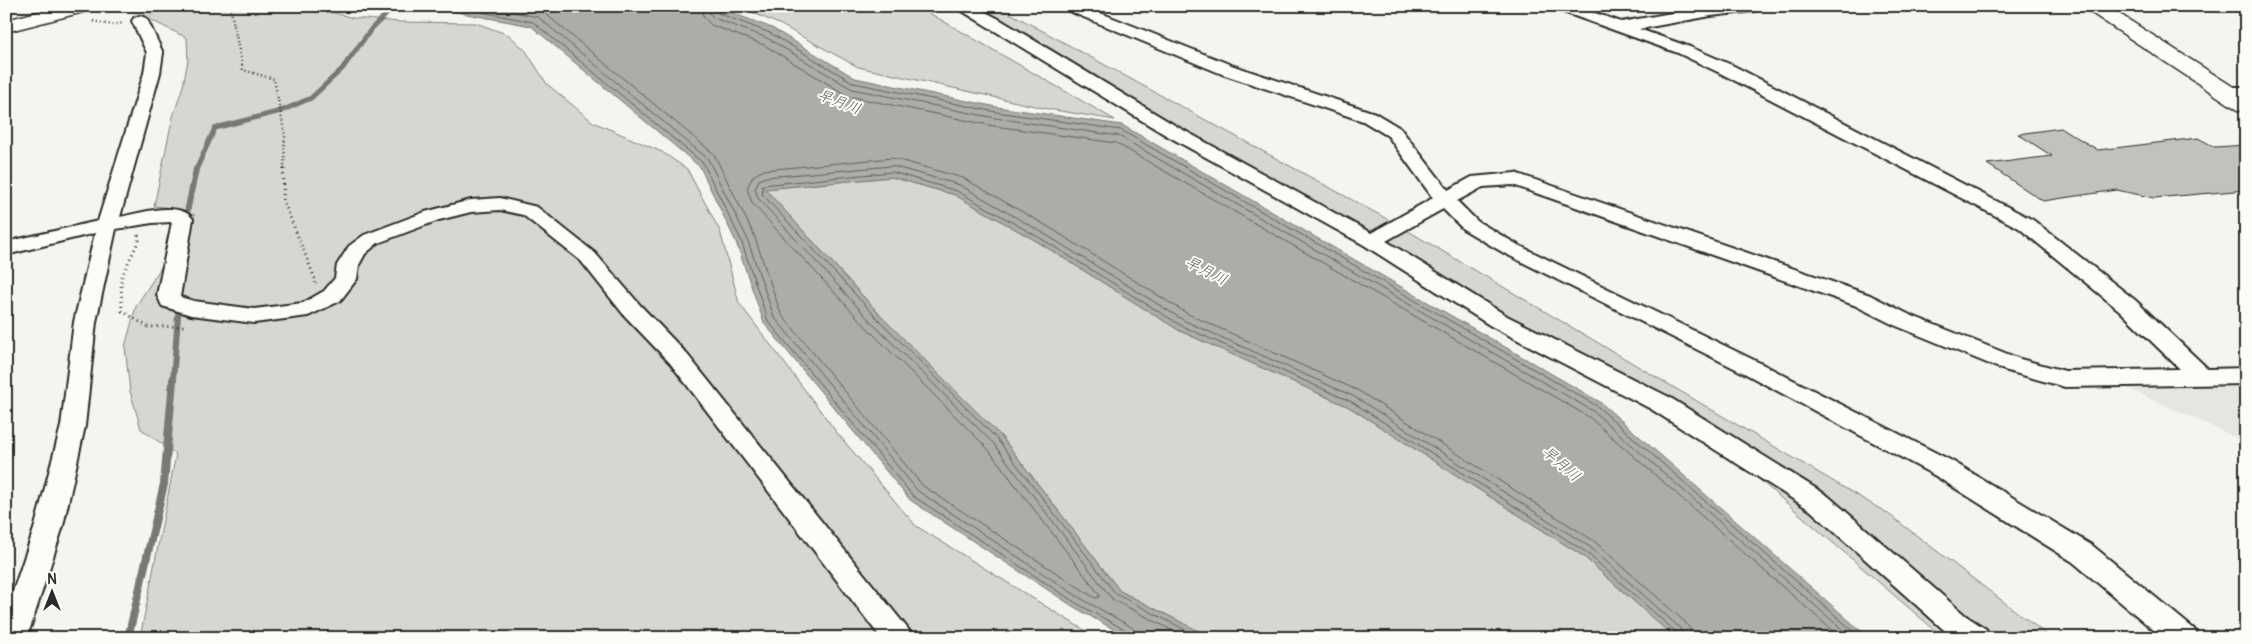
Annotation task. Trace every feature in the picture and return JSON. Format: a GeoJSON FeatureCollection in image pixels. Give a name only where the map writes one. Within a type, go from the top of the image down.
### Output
{"type":"FeatureCollection","features":[{"type":"Feature","properties":{"kind":"street"},"geometry":{"type":"LineString","coordinates":[[6,26],[84,6]]}},
{"type":"Feature","properties":{"kind":"street"},"geometry":{"type":"LineString","coordinates":[[962,6],[993,22],[1170,130],[1371,241],[1499,321],[1660,403],[1819,503],[1956,624],[1976,638]]}},
{"type":"Feature","properties":{"kind":"street"},"geometry":{"type":"LineString","coordinates":[[1069,6],[1228,70],[1368,117],[1394,132],[1444,199],[1470,225],[1512,249],[1752,368],[1943,468],[2083,554],[2184,638]]}},
{"type":"Feature","properties":{"kind":"street"},"geometry":{"type":"LineString","coordinates":[[1560,6],[1684,50],[1728,70],[2026,224],[2127,305],[2202,377]]}},
{"type":"Feature","properties":{"kind":"street"},"geometry":{"type":"LineString","coordinates":[[1621,28],[1711,11],[1755,6]]}},
{"type":"Feature","properties":{"kind":"street"},"geometry":{"type":"LineString","coordinates":[[2094,6],[2236,92],[2246,105]]}},
{"type":"Feature","properties":{"kind":"street"},"geometry":{"type":"LineString","coordinates":[[12,638],[49,526],[73,426],[85,322],[107,225],[152,73],[155,53],[140,21]]}},
{"type":"Feature","properties":{"kind":"street"},"geometry":{"type":"LineString","coordinates":[[1371,241],[1479,181],[1515,178],[1862,300],[1902,320],[2012,365],[2065,379],[2246,376]]}},
{"type":"Feature","properties":{"kind":"street"},"geometry":{"type":"LineString","coordinates":[[6,249],[58,234],[163,214],[180,216],[183,219],[168,295],[170,301],[191,308],[254,316],[308,309],[332,296],[346,278],[348,265],[356,250],[371,238],[432,216],[471,206],[500,204],[530,211],[588,256],[632,310],[678,358],[898,638]]}},
{"type":"Feature","properties":{"kind":"path"},"geometry":{"type":"LineString","coordinates":[[230,6],[244,70],[274,79],[285,135],[283,200],[316,281],[312,287]]}},
{"type":"Feature","properties":{"kind":"path"},"geometry":{"type":"LineString","coordinates":[[137,230],[140,240],[121,278],[122,311],[148,327],[196,326]]}},
{"type":"Feature","properties":{"kind":"shaded area"},"geometry":{"type":"Polygon","coordinates":[[[153,6],[311,6],[353,18],[400,22],[476,23],[509,35],[526,51],[547,84],[593,122],[662,152],[687,169],[720,231],[739,303],[838,434],[916,526],[1097,638],[140,638],[176,454],[141,429],[130,391],[125,347],[136,306],[195,215],[172,208],[154,206],[172,120],[183,86],[188,60],[187,38],[151,20],[153,6]]]}},
{"type":"Feature","properties":{"kind":"shaded area"},"geometry":{"type":"Polygon","coordinates":[[[738,6],[917,6],[1115,120],[1048,109],[858,67],[781,25],[738,6]]]}},
{"type":"Feature","properties":{"kind":"shaded area"},"geometry":{"type":"Polygon","coordinates":[[[966,6],[997,6],[1398,225],[1887,513],[2051,638],[1944,638],[1698,427],[966,6]]]}},
{"type":"Feature","properties":{"kind":"shaded area"},"geometry":{"type":"Polygon","coordinates":[[[892,177],[955,195],[1038,242],[1180,331],[1349,407],[1583,556],[1675,638],[1212,638],[1120,591],[1001,436],[882,317],[765,189],[892,177]]]}},
{"type":"Feature","properties":{"kind":"shaded area"},"geometry":{"type":"Polygon","coordinates":[[[2246,382],[2246,442],[2125,387],[2246,382]]]}},
{"type":"Feature","properties":{"kind":"water","name":"早月川"},"geometry":{"type":"Polygon","coordinates":[[[424,6],[714,6],[772,28],[855,78],[997,107],[1122,125],[1600,402],[1869,638],[1675,638],[1583,556],[1349,407],[1180,331],[1038,242],[955,195],[891,177],[765,189],[882,317],[1001,436],[1120,591],[1212,638],[1129,638],[1074,607],[910,500],[764,323],[736,242],[700,167],[531,26],[424,6]]]}},
{"type":"Feature","properties":{"kind":"building"},"geometry":{"type":"Polygon","coordinates":[[[2061,128],[2098,150],[2198,138],[2215,147],[2246,145],[2246,190],[2154,198],[2117,190],[2043,201],[1987,164],[2052,156],[2018,134],[2061,128]]]}},
{"type":"Feature","properties":{"kind":"waterway"},"geometry":{"type":"LineString","coordinates":[[196,170],[215,128],[281,111],[311,98],[342,69],[372,28],[395,6]]}},
{"type":"Feature","properties":{"kind":"waterway"},"geometry":{"type":"LineString","coordinates":[[185,222],[196,169]]}},
{"type":"Feature","properties":{"kind":"waterway"},"geometry":{"type":"LineString","coordinates":[[173,381],[179,303]]}},
{"type":"Feature","properties":{"kind":"waterway"},"geometry":{"type":"LineString","coordinates":[[128,638],[164,484],[173,380]]}},
{"type":"Feature","properties":{"kind":"tunnel"},"geometry":{"type":"LineString","coordinates":[[140,21],[147,10],[143,6]]}}]}
